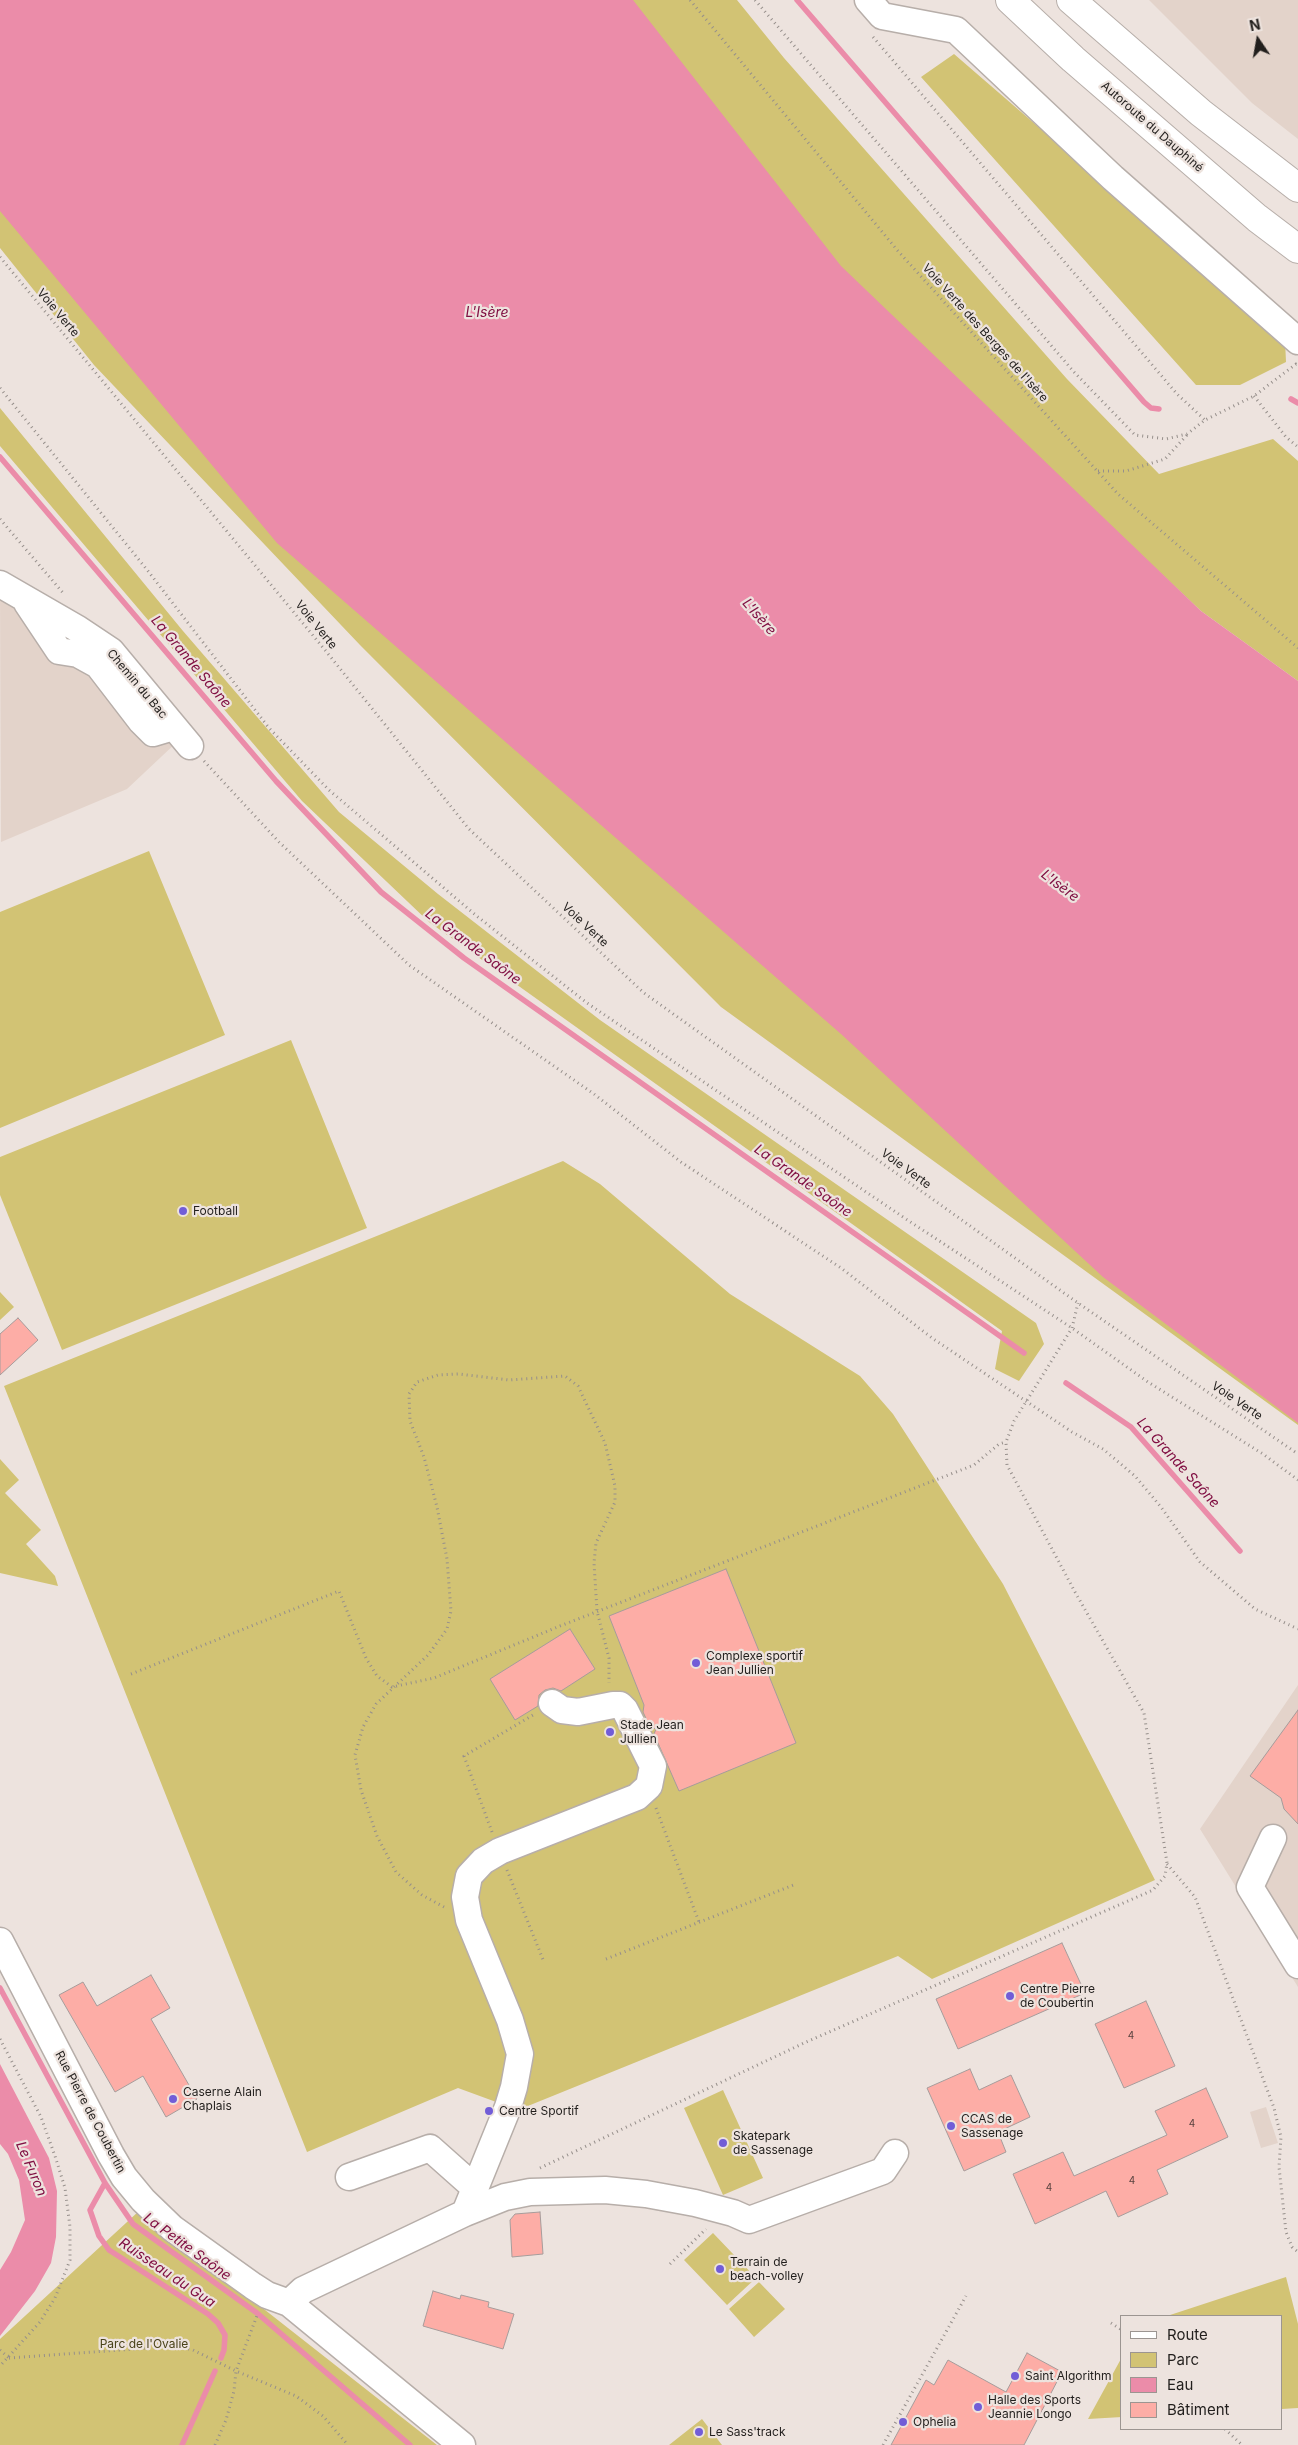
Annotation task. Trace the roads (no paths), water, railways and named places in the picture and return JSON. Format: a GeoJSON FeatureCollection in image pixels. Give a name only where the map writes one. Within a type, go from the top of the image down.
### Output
{"type":"FeatureCollection","features":[{"type":"Feature","properties":{"kind":"highway","name":"Autoroute du Dauphiné"},"geometry":{"type":"LineString","coordinates":[[1010,0],[1080,65],[1257,218],[1298,249]]}},
{"type":"Feature","properties":{"kind":"highway"},"geometry":{"type":"LineString","coordinates":[[1071,0],[1201,113],[1298,188]]}},
{"type":"Feature","properties":{"kind":"street"},"geometry":{"type":"LineString","coordinates":[[868,0],[882,16],[956,30],[1112,178],[1298,341]]}},
{"type":"Feature","properties":{"kind":"street","name":"Chemin du Bac"},"geometry":{"type":"LineString","coordinates":[[0,584],[78,629],[111,651],[182,737],[153,733],[141,721],[98,665],[78,654],[59,651],[25,600]]}},
{"type":"Feature","properties":{"kind":"street"},"geometry":{"type":"LineString","coordinates":[[465,2213],[514,2087],[520,2054],[510,2020],[469,1920],[465,1897],[469,1876],[483,1861],[500,1851],[637,1797],[649,1786],[652,1766],[625,1710],[613,1704],[578,1712],[562,1710],[552,1703]]}},
{"type":"Feature","properties":{"kind":"street"},"geometry":{"type":"LineString","coordinates":[[1273,1838],[1250,1887],[1298,1965]]}},
{"type":"Feature","properties":{"kind":"street","name":"Rue Pierre de Coubertin"},"geometry":{"type":"LineString","coordinates":[[0,1941],[124,2177],[143,2200],[172,2228],[253,2286],[268,2295],[289,2303],[462,2445]]}},
{"type":"Feature","properties":{"kind":"street"},"geometry":{"type":"LineString","coordinates":[[349,2177],[430,2148],[475,2188]]}},
{"type":"Feature","properties":{"kind":"street"},"geometry":{"type":"LineString","coordinates":[[289,2303],[303,2290],[465,2213],[505,2197],[553,2190],[605,2190],[646,2194],[716,2208],[749,2220],[883,2170],[895,2153]]}},
{"type":"Feature","properties":{"kind":"street","name":"Rue Pierre de Coubertin"},"geometry":{"type":"LineString","coordinates":[[334,2276],[321,2297],[322,2315],[345,2348]]}},
{"type":"Feature","properties":{"kind":"water","name":"L'Isère"},"geometry":{"type":"Polygon","coordinates":[[[0,0],[633,0],[841,266],[1201,611],[1298,681],[1298,1423],[1103,1277],[841,1034],[277,543],[0,211],[0,0]]]}},
{"type":"Feature","properties":{"kind":"water","name":"Le Furon"},"geometry":{"type":"Polygon","coordinates":[[[0,2064],[49,2158],[57,2191],[56,2237],[51,2263],[35,2291],[0,2336],[0,2270],[11,2252],[25,2220],[19,2180],[8,2154],[0,2144],[0,2064]]]}},
{"type":"Feature","properties":{"kind":"waterway"},"geometry":{"type":"LineString","coordinates":[[797,0],[1144,402],[1151,408],[1159,409]]}},
{"type":"Feature","properties":{"kind":"waterway"},"geometry":{"type":"LineString","coordinates":[[1291,399],[1298,403]]}},
{"type":"Feature","properties":{"kind":"waterway","name":"La Grande Saône"},"geometry":{"type":"LineString","coordinates":[[0,457],[276,781],[381,892],[464,958],[1024,1353]]}},
{"type":"Feature","properties":{"kind":"waterway","name":"La Grande Saône"},"geometry":{"type":"LineString","coordinates":[[1066,1383],[1131,1427],[1240,1551]]}},
{"type":"Feature","properties":{"kind":"waterway","name":"La Petite Saône"},"geometry":{"type":"LineString","coordinates":[[0,1988],[105,2183],[133,2224],[257,2313],[410,2445]]}},
{"type":"Feature","properties":{"kind":"waterway","name":"Ruisseau du Gua"},"geometry":{"type":"LineString","coordinates":[[105,2183],[90,2210],[99,2236],[109,2250],[208,2314],[218,2323],[225,2335],[224,2350],[221,2358]]}},
{"type":"Feature","properties":{"kind":"waterway","name":"Ruisseau du Gua"},"geometry":{"type":"LineString","coordinates":[[182,2445],[215,2371]]}},
{"type":"Feature","properties":{"kind":"place","name":"Football"},"geometry":{"type":"Point","coordinates":[183,1211]}},
{"type":"Feature","properties":{"kind":"place","name":"Complexe sportif Jean Jullien"},"geometry":{"type":"Point","coordinates":[696,1663]}},
{"type":"Feature","properties":{"kind":"place","name":"Stade Jean Jullien"},"geometry":{"type":"Point","coordinates":[610,1732]}},
{"type":"Feature","properties":{"kind":"place","name":"Centre Pierre de Coubertin"},"geometry":{"type":"Point","coordinates":[1010,1996]}},
{"type":"Feature","properties":{"kind":"place","name":"Caserne Alain Chaplais"},"geometry":{"type":"Point","coordinates":[173,2099]}},
{"type":"Feature","properties":{"kind":"place","name":"Centre Sportif"},"geometry":{"type":"Point","coordinates":[489,2111]}},
{"type":"Feature","properties":{"kind":"place","name":"CCAS de Sassenage"},"geometry":{"type":"Point","coordinates":[951,2126]}},
{"type":"Feature","properties":{"kind":"place","name":"Skatepark de Sassenage"},"geometry":{"type":"Point","coordinates":[723,2143]}},
{"type":"Feature","properties":{"kind":"place","name":"Terrain de beach-volley"},"geometry":{"type":"Point","coordinates":[720,2269]}},
{"type":"Feature","properties":{"kind":"place","name":"Saint Algorithm"},"geometry":{"type":"Point","coordinates":[1015,2376]}},
{"type":"Feature","properties":{"kind":"place","name":"Halle des Sports Jeannie Longo"},"geometry":{"type":"Point","coordinates":[978,2407]}},
{"type":"Feature","properties":{"kind":"place","name":"Ophelia"},"geometry":{"type":"Point","coordinates":[903,2422]}},
{"type":"Feature","properties":{"kind":"place","name":"Le Sass'track"},"geometry":{"type":"Point","coordinates":[699,2432]}},
{"type":"Feature","properties":{"kind":"park label","name":"Parc de l'Ovalie"},"geometry":{"type":"Point","coordinates":[144,2344]}}]}
